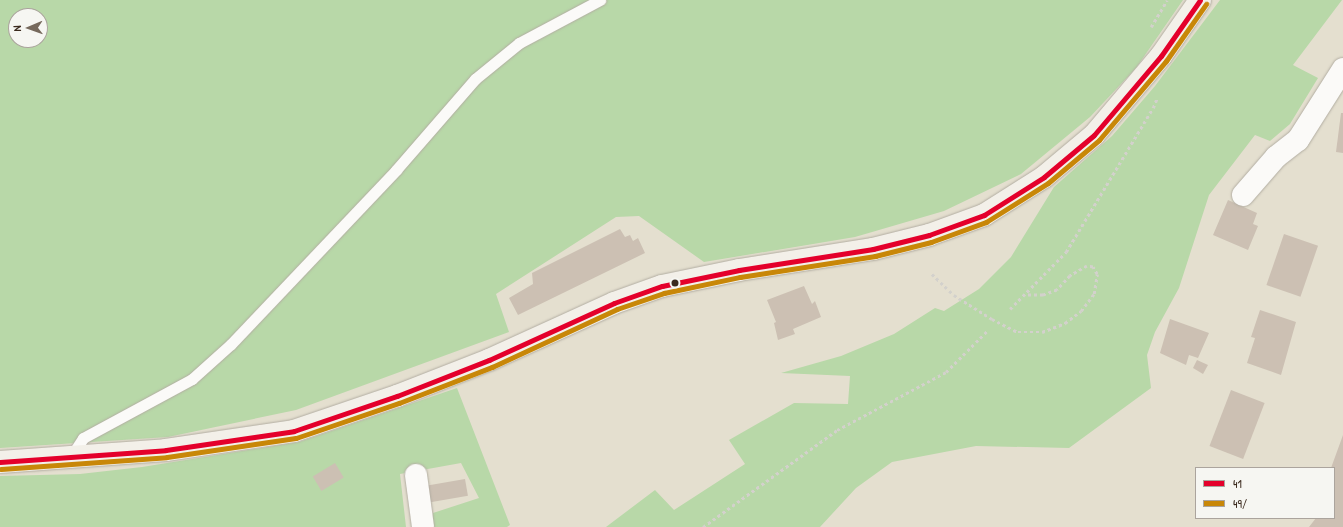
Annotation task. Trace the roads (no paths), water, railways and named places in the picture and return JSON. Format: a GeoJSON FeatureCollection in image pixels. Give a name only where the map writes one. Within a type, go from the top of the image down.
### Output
{"type":"FeatureCollection","features":[{"type":"Feature","properties":{"kind":"main road"},"geometry":{"type":"LineString","coordinates":[[0,462],[72,455],[166,450],[294,431],[397,396],[489,360],[614,303],[662,286],[739,270],[872,249],[929,235],[984,215],[1044,177],[1094,134],[1161,56],[1200,0]]}},
{"type":"Feature","properties":{"kind":"street"},"geometry":{"type":"LineString","coordinates":[[1244,195],[1276,157],[1298,140],[1343,69]]}},
{"type":"Feature","properties":{"kind":"street"},"geometry":{"type":"LineString","coordinates":[[416,475],[423,527]]}},
{"type":"Feature","properties":{"kind":"lane"},"geometry":{"type":"LineString","coordinates":[[72,455],[83,438],[192,379],[231,344],[396,170],[475,79],[520,43],[600,0]]}}]}
